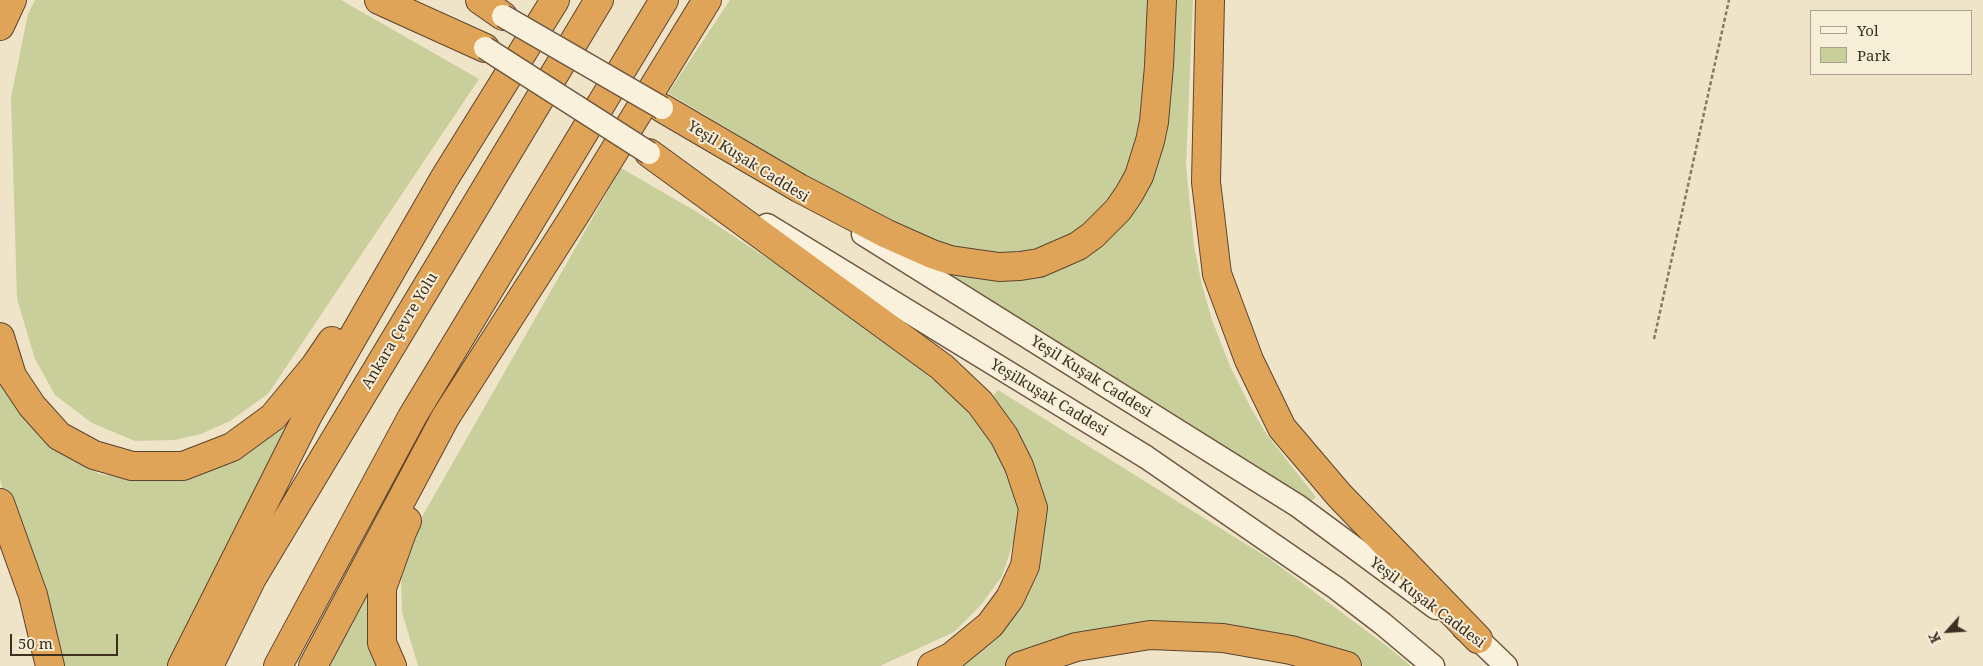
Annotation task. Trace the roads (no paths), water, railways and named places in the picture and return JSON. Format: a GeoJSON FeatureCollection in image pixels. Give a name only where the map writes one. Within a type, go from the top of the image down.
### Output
{"type":"FeatureCollection","features":[{"type":"Feature","properties":{"kind":"highway"},"geometry":{"type":"LineString","coordinates":[[0,26],[12,0]]}},
{"type":"Feature","properties":{"kind":"highway"},"geometry":{"type":"LineString","coordinates":[[379,0],[485,48]]}},
{"type":"Feature","properties":{"kind":"highway"},"geometry":{"type":"LineString","coordinates":[[479,0],[503,16]]}},
{"type":"Feature","properties":{"kind":"highway"},"geometry":{"type":"LineString","coordinates":[[182,666],[308,415],[444,179],[555,0]]}},
{"type":"Feature","properties":{"kind":"highway","name":"Ankara Çevre Yolu"},"geometry":{"type":"LineString","coordinates":[[209,666],[252,578],[599,0]]}},
{"type":"Feature","properties":{"kind":"highway"},"geometry":{"type":"LineString","coordinates":[[278,666],[412,417],[664,0]]}},
{"type":"Feature","properties":{"kind":"highway"},"geometry":{"type":"LineString","coordinates":[[314,666],[445,418],[707,0]]}},
{"type":"Feature","properties":{"kind":"highway"},"geometry":{"type":"LineString","coordinates":[[662,108],[799,188],[887,234],[932,254],[950,260],[999,267],[1020,266],[1039,262],[1078,246],[1094,235],[1118,210],[1130,194],[1139,176],[1154,122],[1162,0]]}},
{"type":"Feature","properties":{"kind":"highway"},"geometry":{"type":"LineString","coordinates":[[1210,0],[1206,182],[1218,274],[1249,360],[1282,428],[1339,495],[1478,639]]}},
{"type":"Feature","properties":{"kind":"highway"},"geometry":{"type":"LineString","coordinates":[[649,153],[942,367],[980,403],[1004,436],[1020,466],[1033,508],[1025,566],[1010,598],[990,625],[951,657],[932,666]]}},
{"type":"Feature","properties":{"kind":"highway"},"geometry":{"type":"LineString","coordinates":[[0,337],[12,376],[32,406],[59,436],[94,455],[132,466],[184,466],[232,447],[272,417],[316,366],[444,179]]}},
{"type":"Feature","properties":{"kind":"highway"},"geometry":{"type":"LineString","coordinates":[[392,666],[382,643],[382,588],[402,532],[574,215]]}},
{"type":"Feature","properties":{"kind":"highway"},"geometry":{"type":"LineString","coordinates":[[0,503],[34,595],[50,666]]}},
{"type":"Feature","properties":{"kind":"highway"},"geometry":{"type":"LineString","coordinates":[[1020,666],[1076,647],[1150,635],[1223,638],[1256,643],[1291,650],[1347,666]]}},
{"type":"Feature","properties":{"kind":"main road","name":"Yeşilkuşak Caddesi"},"geometry":{"type":"LineString","coordinates":[[409,0],[649,153],[1146,457],[1336,588],[1433,666]]}},
{"type":"Feature","properties":{"kind":"main road","name":"Yeşil Kuşak Caddesi"},"geometry":{"type":"LineString","coordinates":[[503,16],[662,108],[1298,506],[1478,639],[1506,666]]}}]}
